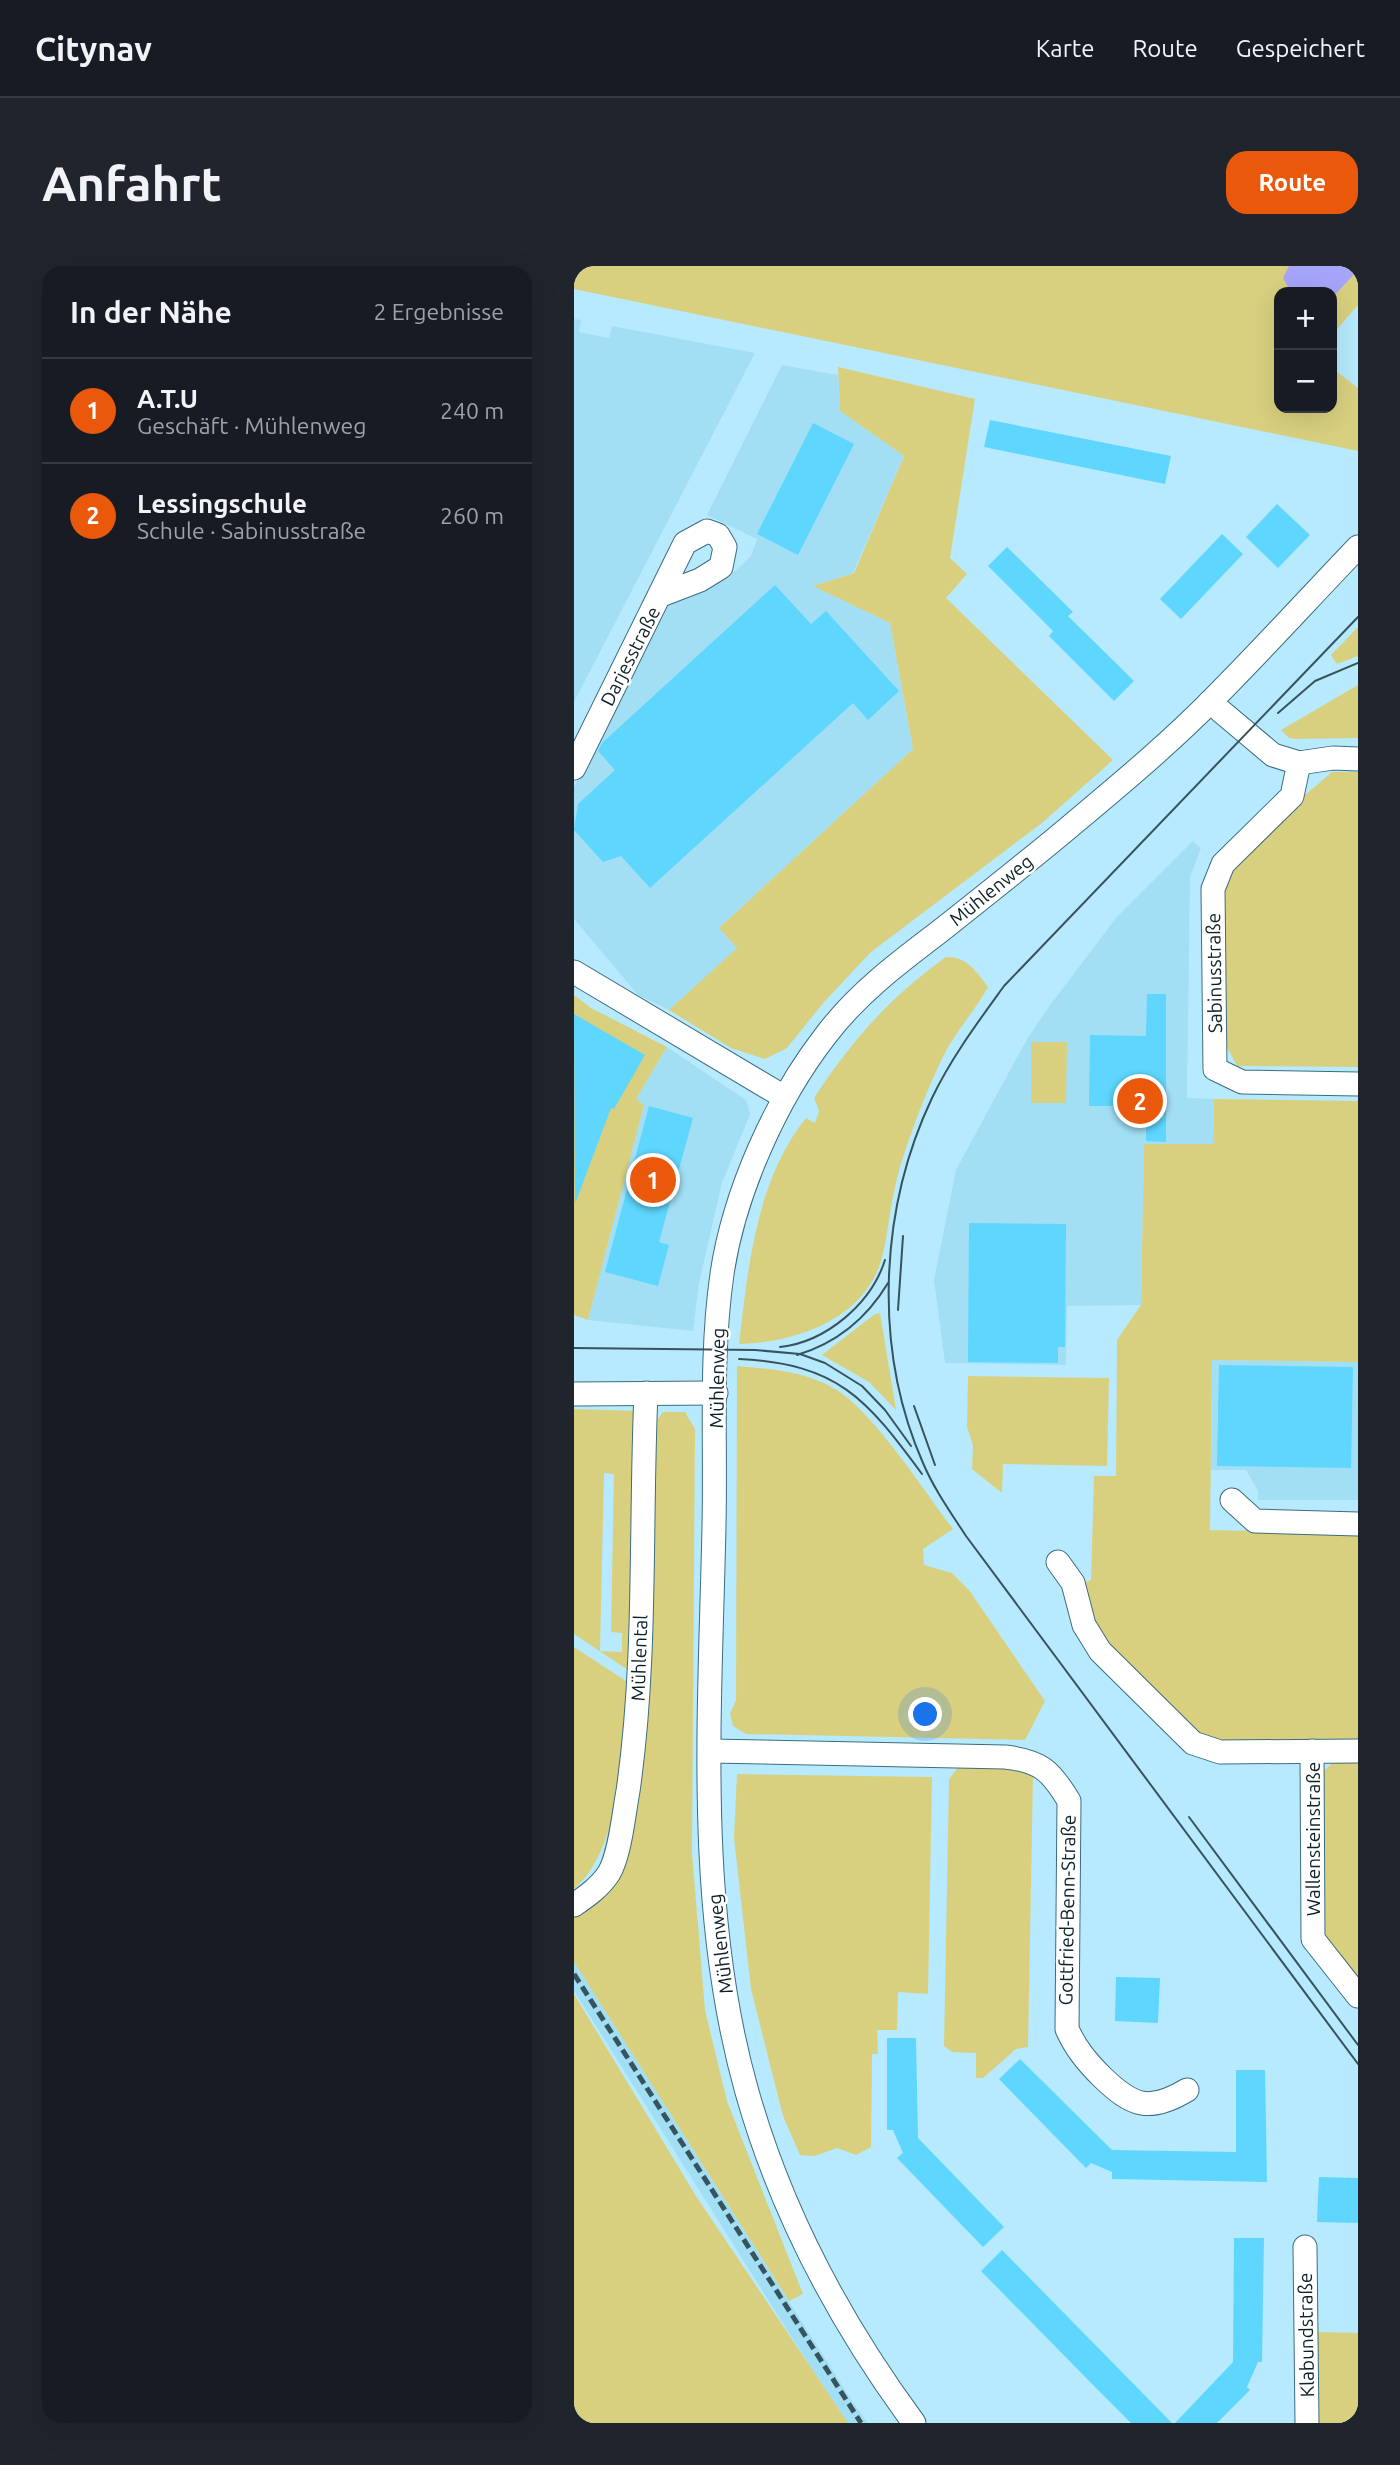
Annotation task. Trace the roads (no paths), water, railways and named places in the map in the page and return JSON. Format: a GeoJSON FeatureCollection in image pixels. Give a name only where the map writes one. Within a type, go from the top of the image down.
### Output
{"type":"FeatureCollection","features":[{"type":"Feature","properties":{"kind":"street","name":"Darjesstraße"},"geometry":{"type":"LineString","coordinates":[[574,768],[685,542],[707,531],[718,535],[725,547],[721,567],[699,580],[661,595]]}},
{"type":"Feature","properties":{"kind":"street","name":"Mühlenweg"},"geometry":{"type":"LineString","coordinates":[[914,2423],[887,2385],[806,2250],[748,2096],[718,1955],[710,1843],[710,1751],[715,1350],[722,1270],[741,1198],[784,1097],[825,1035],[881,976],[1068,828],[1210,702],[1358,547]]}},
{"type":"Feature","properties":{"kind":"street"},"geometry":{"type":"LineString","coordinates":[[1210,702],[1273,755],[1299,763],[1333,758],[1358,759]]}},
{"type":"Feature","properties":{"kind":"street","name":"Sabinusstraße"},"geometry":{"type":"LineString","coordinates":[[1299,763],[1292,796],[1223,864],[1213,889],[1215,1069],[1242,1082],[1358,1084]]}},
{"type":"Feature","properties":{"kind":"street"},"geometry":{"type":"LineString","coordinates":[[574,972],[784,1097]]}},
{"type":"Feature","properties":{"kind":"street","name":"Mühlental"},"geometry":{"type":"LineString","coordinates":[[574,1905],[592,1893],[610,1872],[624,1816],[639,1681],[646,1393]]}},
{"type":"Feature","properties":{"kind":"street"},"geometry":{"type":"LineString","coordinates":[[574,1394],[716,1393]]}},
{"type":"Feature","properties":{"kind":"street"},"geometry":{"type":"LineString","coordinates":[[1232,1500],[1255,1521],[1358,1524]]}},
{"type":"Feature","properties":{"kind":"street"},"geometry":{"type":"LineString","coordinates":[[1058,1562],[1073,1583],[1084,1625],[1100,1651],[1194,1743],[1220,1752],[1358,1751]]}},
{"type":"Feature","properties":{"kind":"street","name":"Gottfried-Benn-Straße"},"geometry":{"type":"LineString","coordinates":[[710,1751],[1005,1757],[1026,1759],[1052,1773],[1069,1801],[1065,2016],[1071,2038],[1081,2057],[1125,2099],[1149,2104],[1167,2102],[1187,2090]]}},
{"type":"Feature","properties":{"kind":"street","name":"Wallensteinstraße"},"geometry":{"type":"LineString","coordinates":[[1312,1751],[1313,1939],[1358,1996]]}},
{"type":"Feature","properties":{"kind":"street","name":"Klabundstraße"},"geometry":{"type":"LineString","coordinates":[[1305,2247],[1307,2423]]}},
{"type":"Feature","properties":{"kind":"water"},"geometry":{"type":"Polygon","coordinates":[[[1289,266],[1358,266],[1358,270],[1337,293],[1337,287],[1288,287],[1283,278],[1289,266]]]}},
{"type":"Feature","properties":{"kind":"tram line"},"geometry":{"type":"LineString","coordinates":[[1358,617],[1004,986],[984,1013],[939,1083],[914,1141],[901,1186],[889,1280],[890,1327],[896,1374],[907,1419],[923,1463],[937,1491],[966,1536],[1358,2064]]}},
{"type":"Feature","properties":{"kind":"tram line"},"geometry":{"type":"LineString","coordinates":[[1278,713],[1315,681],[1358,663]]}},
{"type":"Feature","properties":{"kind":"tram line"},"geometry":{"type":"LineString","coordinates":[[898,1310],[903,1236]]}},
{"type":"Feature","properties":{"kind":"tram line"},"geometry":{"type":"LineString","coordinates":[[780,1347],[814,1337],[844,1318],[858,1306],[869,1291],[885,1260]]}},
{"type":"Feature","properties":{"kind":"tram line"},"geometry":{"type":"LineString","coordinates":[[797,1355],[825,1344],[850,1328],[871,1307],[888,1283]]}},
{"type":"Feature","properties":{"kind":"tram line"},"geometry":{"type":"LineString","coordinates":[[574,1348],[755,1350],[800,1354],[825,1363],[862,1386],[885,1410],[911,1446]]}},
{"type":"Feature","properties":{"kind":"tram line"},"geometry":{"type":"LineString","coordinates":[[739,1359],[801,1368],[847,1390],[884,1425],[922,1474]]}},
{"type":"Feature","properties":{"kind":"tram line"},"geometry":{"type":"LineString","coordinates":[[914,1406],[935,1465]]}},
{"type":"Feature","properties":{"kind":"tram line"},"geometry":{"type":"LineString","coordinates":[[1189,1817],[1358,2045]]}},
{"type":"Feature","properties":{"kind":"railway"},"geometry":{"type":"LineString","coordinates":[[574,1974],[861,2423]]}},
{"type":"Feature","properties":{"kind":"place","name":"Lessingschule"},"geometry":{"type":"Point","coordinates":[1140,1101]}},
{"type":"Feature","properties":{"kind":"place","name":"A.T.U"},"geometry":{"type":"Point","coordinates":[653,1180]}}]}
